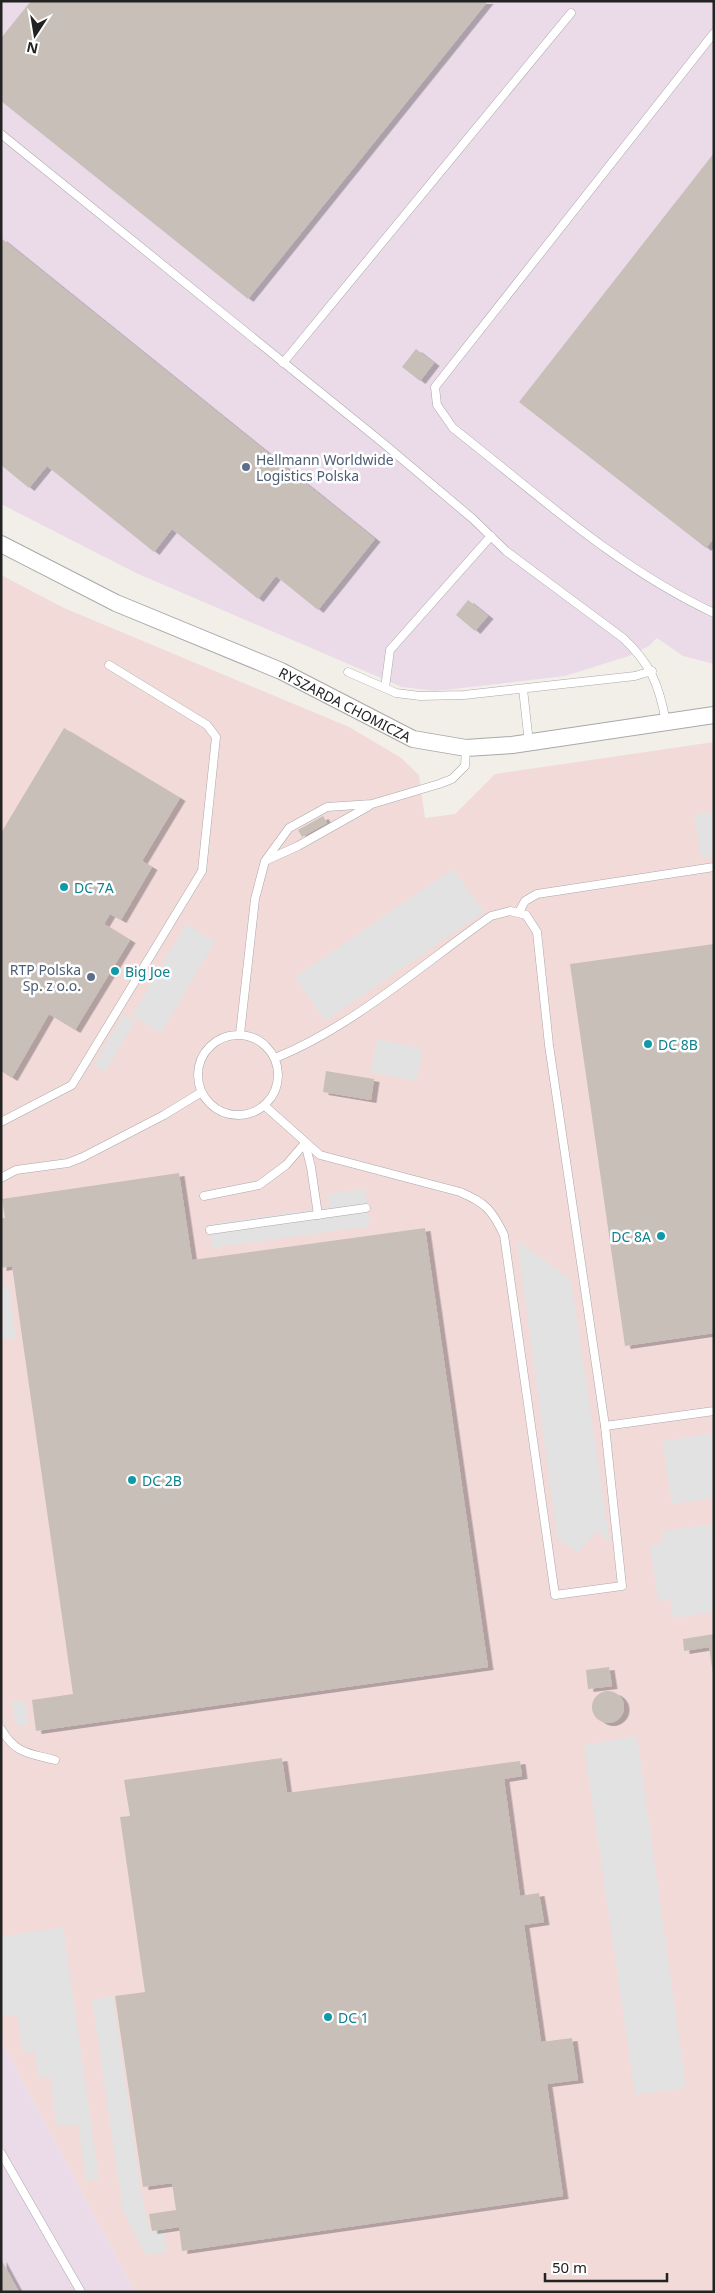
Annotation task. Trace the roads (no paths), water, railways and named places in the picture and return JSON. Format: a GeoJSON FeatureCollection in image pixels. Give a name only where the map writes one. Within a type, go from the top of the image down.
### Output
{"type":"FeatureCollection","features":[{"type":"Feature","properties":{"kind":"street","name":"RYSZARDA CHOMICZA"},"geometry":{"type":"LineString","coordinates":[[1,544],[116,603],[281,671],[413,739],[466,748],[529,743],[714,715]]}},
{"type":"Feature","properties":{"kind":"lane"},"geometry":{"type":"LineString","coordinates":[[283,363],[570,13]]}},
{"type":"Feature","properties":{"kind":"lane"},"geometry":{"type":"LineString","coordinates":[[714,34],[435,387],[437,405],[453,428],[616,557],[679,596],[714,613]]}},
{"type":"Feature","properties":{"kind":"lane"},"geometry":{"type":"LineString","coordinates":[[1,134],[383,443],[506,551],[623,638],[638,652],[652,671],[661,696],[666,722]]}},
{"type":"Feature","properties":{"kind":"lane"},"geometry":{"type":"LineString","coordinates":[[385,688],[390,650],[491,536]]}},
{"type":"Feature","properties":{"kind":"lane"},"geometry":{"type":"LineString","coordinates":[[1,1122],[72,1084],[202,871],[216,737],[207,725],[109,665]]}},
{"type":"Feature","properties":{"kind":"lane"},"geometry":{"type":"LineString","coordinates":[[348,672],[396,693],[420,696],[464,695],[523,689],[635,676],[652,671]]}},
{"type":"Feature","properties":{"kind":"lane"},"geometry":{"type":"LineString","coordinates":[[523,689],[529,743]]}},
{"type":"Feature","properties":{"kind":"lane"},"geometry":{"type":"LineString","coordinates":[[265,861],[298,846],[372,804],[452,779],[465,766],[466,748]]}},
{"type":"Feature","properties":{"kind":"lane"},"geometry":{"type":"LineString","coordinates":[[240,1034],[255,899],[265,861],[289,828],[327,807],[372,804]]}},
{"type":"Feature","properties":{"kind":"lane"},"geometry":{"type":"LineString","coordinates":[[519,912],[524,901],[536,894],[714,867]]}},
{"type":"Feature","properties":{"kind":"lane"},"geometry":{"type":"LineString","coordinates":[[265,1106],[320,1155],[460,1192],[481,1201],[494,1214],[504,1235],[555,1595],[622,1586],[606,1426],[549,1045],[537,932],[526,915],[510,911],[490,916],[383,995],[315,1039],[276,1058]]}},
{"type":"Feature","properties":{"kind":"lane"},"geometry":{"type":"LineString","coordinates":[[240,1034],[256,1039],[267,1046],[276,1058],[278,1083],[274,1095],[265,1106],[254,1113],[241,1116],[227,1114],[215,1108],[200,1093],[197,1074],[200,1060],[207,1049],[217,1040],[230,1035],[240,1034]]}},
{"type":"Feature","properties":{"kind":"lane"},"geometry":{"type":"LineString","coordinates":[[1,1178],[16,1170],[68,1163],[83,1157],[164,1115],[200,1093]]}},
{"type":"Feature","properties":{"kind":"lane"},"geometry":{"type":"LineString","coordinates":[[204,1196],[260,1186],[286,1165],[305,1143]]}},
{"type":"Feature","properties":{"kind":"lane"},"geometry":{"type":"LineString","coordinates":[[305,1143],[311,1167],[318,1215]]}},
{"type":"Feature","properties":{"kind":"lane"},"geometry":{"type":"LineString","coordinates":[[210,1230],[366,1208]]}},
{"type":"Feature","properties":{"kind":"lane"},"geometry":{"type":"LineString","coordinates":[[606,1426],[714,1411]]}},
{"type":"Feature","properties":{"kind":"lane"},"geometry":{"type":"LineString","coordinates":[[1,1728],[10,1743],[19,1750],[55,1760]]}},
{"type":"Feature","properties":{"kind":"lane"},"geometry":{"type":"LineString","coordinates":[[1,2153],[81,2292]]}},
{"type":"Feature","properties":{"kind":"place","name":"Hellmann Worldwide Logistics Polska"},"geometry":{"type":"Point","coordinates":[246,467]}},
{"type":"Feature","properties":{"kind":"place","name":"DC 7A"},"geometry":{"type":"Point","coordinates":[64,887]}},
{"type":"Feature","properties":{"kind":"place","name":"Big Joe"},"geometry":{"type":"Point","coordinates":[115,971]}},
{"type":"Feature","properties":{"kind":"place","name":"RTP Polska Sp. z o.o."},"geometry":{"type":"Point","coordinates":[91,977]}},
{"type":"Feature","properties":{"kind":"place","name":"DC 8B"},"geometry":{"type":"Point","coordinates":[648,1044]}},
{"type":"Feature","properties":{"kind":"place","name":"DC 8A"},"geometry":{"type":"Point","coordinates":[661,1236]}},
{"type":"Feature","properties":{"kind":"place","name":"DC 2B"},"geometry":{"type":"Point","coordinates":[132,1480]}},
{"type":"Feature","properties":{"kind":"place","name":"DC 1"},"geometry":{"type":"Point","coordinates":[328,2017]}}]}
